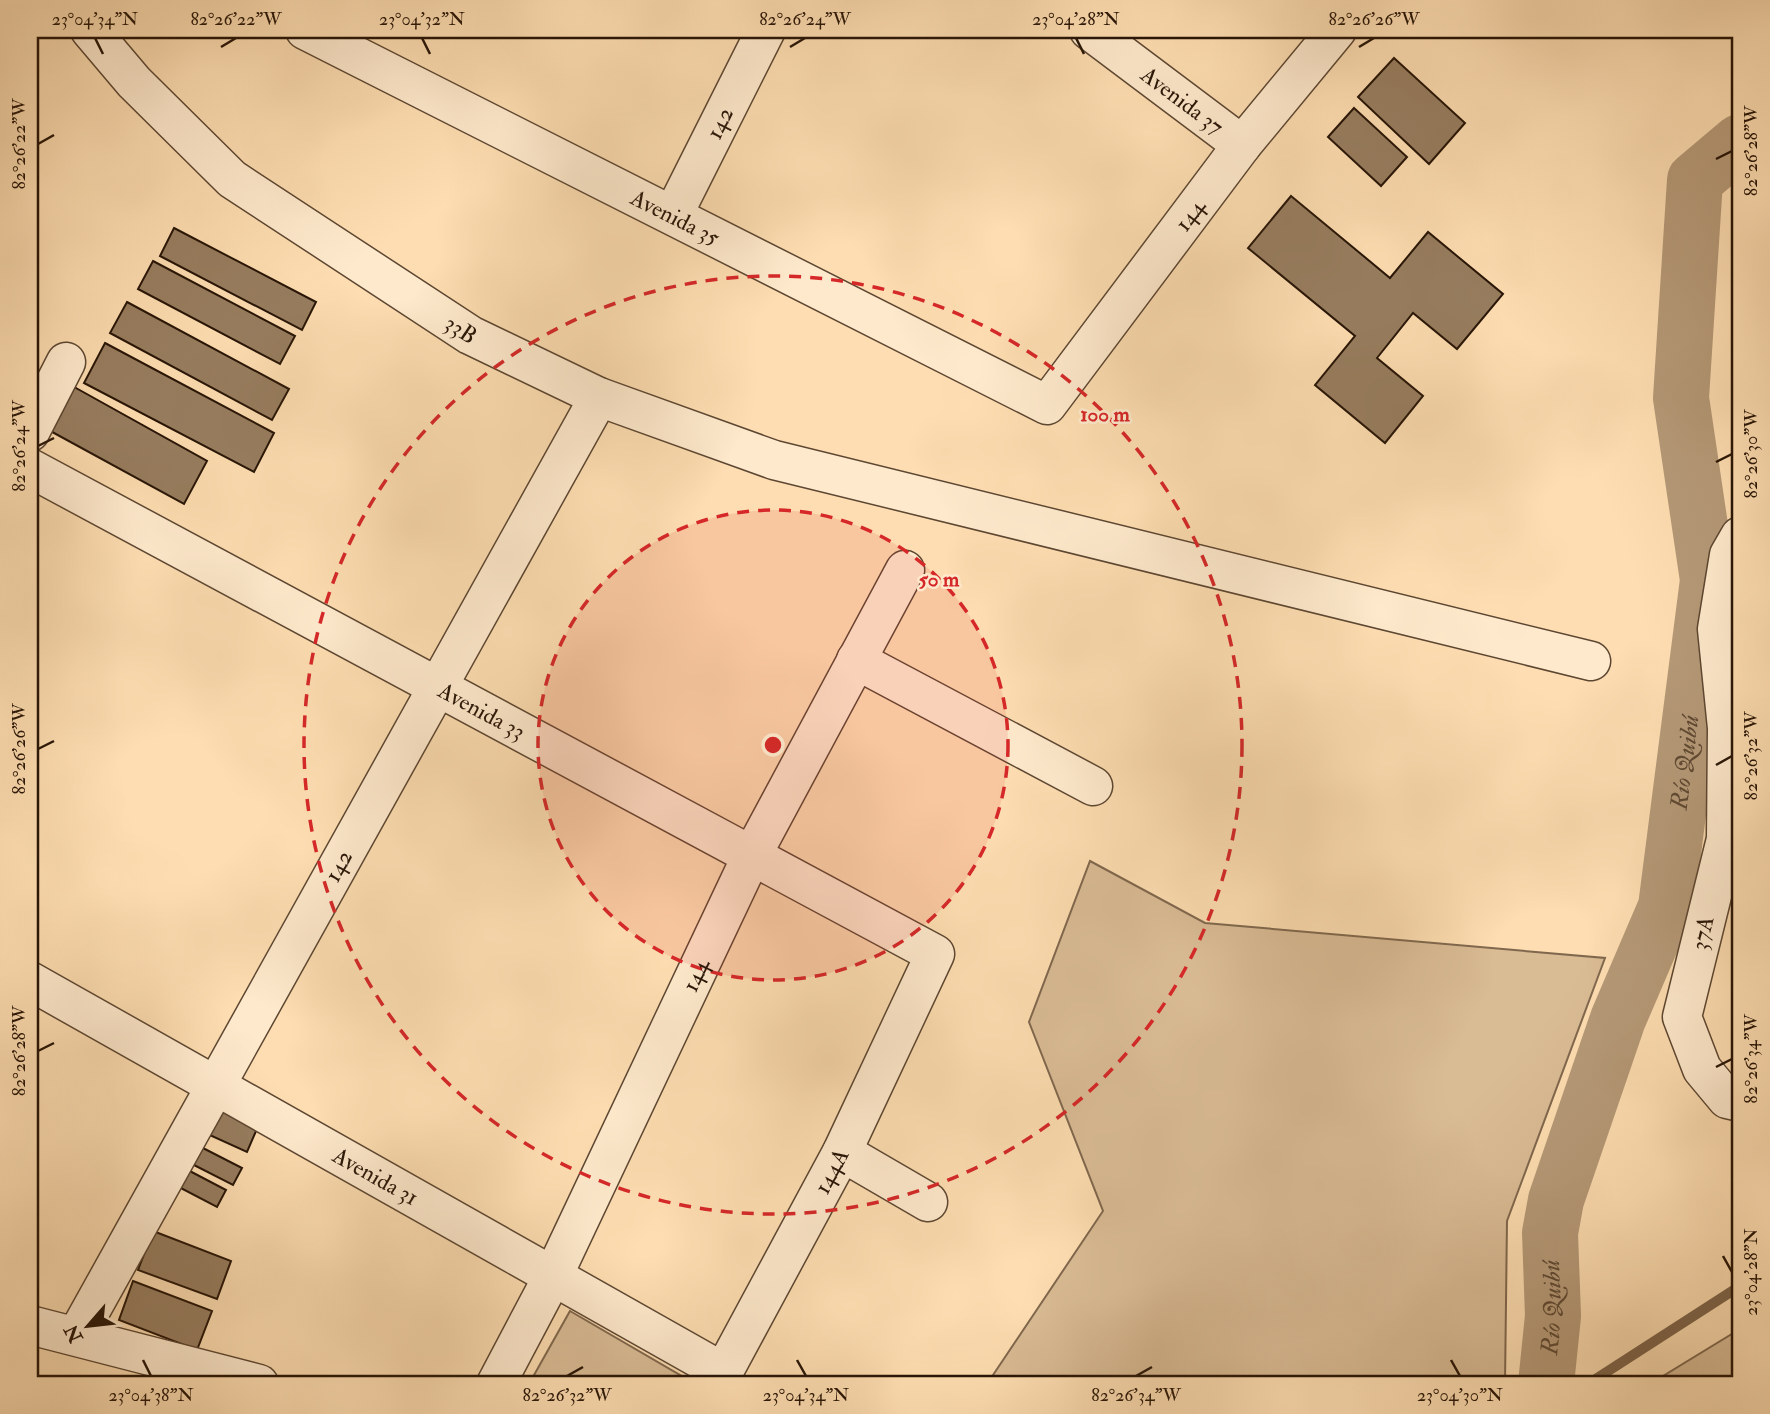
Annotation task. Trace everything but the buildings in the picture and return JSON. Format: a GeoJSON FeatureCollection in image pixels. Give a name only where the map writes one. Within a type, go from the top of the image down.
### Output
{"type":"FeatureCollection","features":[{"type":"Feature","properties":{"kind":"street","name":"33B"},"geometry":{"type":"LineString","coordinates":[[90,30],[134,82],[232,179],[470,335],[599,397],[774,460],[908,495],[1591,660]]}},
{"type":"Feature","properties":{"kind":"street","name":"Avenida 35"},"geometry":{"type":"LineString","coordinates":[[305,30],[1046,405]]}},
{"type":"Feature","properties":{"kind":"street","name":"142"},"geometry":{"type":"LineString","coordinates":[[673,215],[766,30]]}},
{"type":"Feature","properties":{"kind":"street","name":"Avenida 37"},"geometry":{"type":"LineString","coordinates":[[1089,30],[1242,145]]}},
{"type":"Feature","properties":{"kind":"street","name":"144"},"geometry":{"type":"LineString","coordinates":[[1046,405],[1242,145],[1338,30]]}},
{"type":"Feature","properties":{"kind":"street"},"geometry":{"type":"LineString","coordinates":[[30,432],[66,362]]}},
{"type":"Feature","properties":{"kind":"street","name":"142"},"geometry":{"type":"LineString","coordinates":[[77,1335],[599,397]]}},
{"type":"Feature","properties":{"kind":"street","name":"Avenida 33"},"geometry":{"type":"LineString","coordinates":[[30,468],[935,954]]}},
{"type":"Feature","properties":{"kind":"street","name":"37A"},"geometry":{"type":"LineString","coordinates":[[1740,537],[1729,555],[1717,629],[1727,727],[1726,839],[1682,1017],[1702,1069],[1727,1099],[1740,1102]]}},
{"type":"Feature","properties":{"kind":"street","name":"144"},"geometry":{"type":"LineString","coordinates":[[496,1384],[553,1276],[752,855],[905,570]]}},
{"type":"Feature","properties":{"kind":"street"},"geometry":{"type":"LineString","coordinates":[[856,660],[1093,786]]}},
{"type":"Feature","properties":{"kind":"street","name":"144A"},"geometry":{"type":"LineString","coordinates":[[720,1378],[842,1152],[935,954]]}},
{"type":"Feature","properties":{"kind":"street","name":"Avenida 31"},"geometry":{"type":"LineString","coordinates":[[30,981],[553,1276],[720,1378]]}},
{"type":"Feature","properties":{"kind":"street"},"geometry":{"type":"LineString","coordinates":[[842,1152],[928,1202]]}},
{"type":"Feature","properties":{"kind":"street"},"geometry":{"type":"LineString","coordinates":[[30,1325],[258,1384]]}},
{"type":"Feature","properties":{"kind":"shaded area"},"geometry":{"type":"Polygon","coordinates":[[[1090,861],[1205,923],[1605,958],[1507,1221],[1505,1384],[987,1384],[1103,1211],[1029,1022],[1090,861]]]}},
{"type":"Feature","properties":{"kind":"shaded area"},"geometry":{"type":"Polygon","coordinates":[[[570,1311],[685,1378],[682,1384],[529,1384],[570,1311]]]}},
{"type":"Feature","properties":{"kind":"shaded area"},"geometry":{"type":"Polygon","coordinates":[[[1740,1329],[1740,1384],[1650,1384],[1740,1329]]]}},
{"type":"Feature","properties":{"kind":"waterway","name":"Río Quibú"},"geometry":{"type":"LineString","coordinates":[[1546,1384],[1553,1316],[1550,1233],[1556,1200],[1618,1019],[1666,907],[1708,580],[1681,398],[1695,180],[1740,142]]}},
{"type":"Feature","properties":{"kind":"waterway"},"geometry":{"type":"LineString","coordinates":[[1588,1384],[1740,1286]]}}]}
